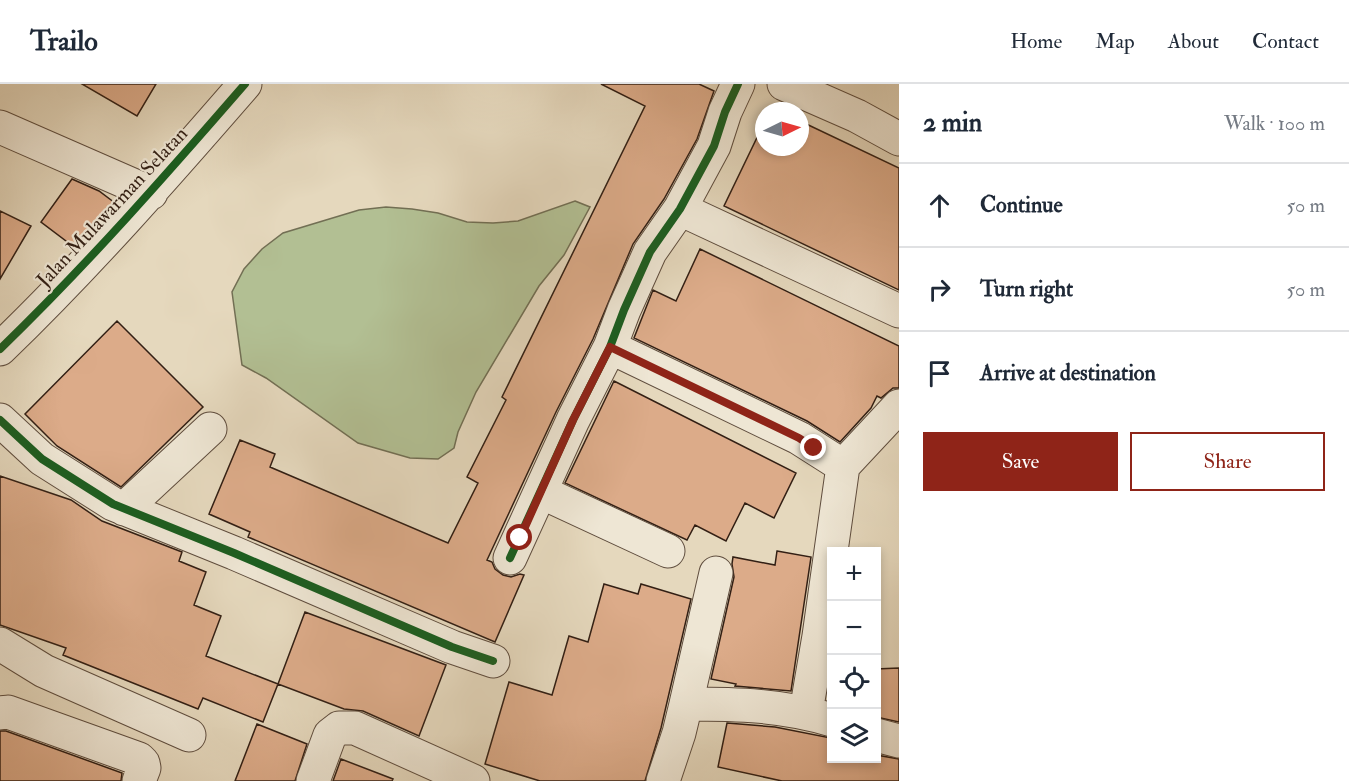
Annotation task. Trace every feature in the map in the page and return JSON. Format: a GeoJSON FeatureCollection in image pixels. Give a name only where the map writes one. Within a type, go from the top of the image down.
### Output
{"type":"FeatureCollection","features":[{"type":"Feature","properties":{"kind":"street","name":"Jalan Mulawarman Selatan"},"geometry":{"type":"LineString","coordinates":[[0,349],[151,193],[245,84]]}},
{"type":"Feature","properties":{"kind":"street"},"geometry":{"type":"LineString","coordinates":[[510,558],[573,420],[610,347],[650,252],[680,209],[714,146],[725,112],[738,84]]}},
{"type":"Feature","properties":{"kind":"street"},"geometry":{"type":"LineString","coordinates":[[784,84],[857,116],[899,139]]}},
{"type":"Feature","properties":{"kind":"street"},"geometry":{"type":"LineString","coordinates":[[0,127],[151,193]]}},
{"type":"Feature","properties":{"kind":"street"},"geometry":{"type":"LineString","coordinates":[[680,209],[899,311]]}},
{"type":"Feature","properties":{"kind":"street"},"geometry":{"type":"LineString","coordinates":[[610,347],[799,438],[843,466]]}},
{"type":"Feature","properties":{"kind":"street"},"geometry":{"type":"LineString","coordinates":[[686,704],[760,705],[819,716],[819,636],[843,466],[899,406]]}},
{"type":"Feature","properties":{"kind":"street"},"geometry":{"type":"LineString","coordinates":[[0,420],[42,459],[113,504],[234,553],[452,647],[493,661]]}},
{"type":"Feature","properties":{"kind":"street"},"geometry":{"type":"LineString","coordinates":[[124,509],[210,429]]}},
{"type":"Feature","properties":{"kind":"street"},"geometry":{"type":"LineString","coordinates":[[541,492],[668,551]]}},
{"type":"Feature","properties":{"kind":"street"},"geometry":{"type":"LineString","coordinates":[[663,781],[679,733],[716,573]]}},
{"type":"Feature","properties":{"kind":"street"},"geometry":{"type":"LineString","coordinates":[[0,644],[44,671],[189,735]]}},
{"type":"Feature","properties":{"kind":"street"},"geometry":{"type":"LineString","coordinates":[[0,713],[8,712],[139,759],[144,768],[139,781]]}},
{"type":"Feature","properties":{"kind":"street"},"geometry":{"type":"LineString","coordinates":[[313,781],[330,735],[339,728],[355,728],[473,781]]}},
{"type":"Feature","properties":{"kind":"street"},"geometry":{"type":"LineString","coordinates":[[881,736],[899,741]]}},
{"type":"Feature","properties":{"kind":"green space"},"geometry":{"type":"Polygon","coordinates":[[[575,201],[590,207],[564,255],[539,286],[476,392],[458,432],[454,448],[438,459],[410,458],[358,443],[266,378],[242,365],[232,292],[244,269],[262,249],[283,233],[359,210],[386,207],[438,213],[467,222],[493,223],[518,221],[575,201]]]}},
{"type":"Feature","properties":{"kind":"building"},"geometry":{"type":"Polygon","coordinates":[[[82,84],[156,84],[137,116],[82,84]]]}},
{"type":"Feature","properties":{"kind":"building"},"geometry":{"type":"Polygon","coordinates":[[[601,84],[699,84],[714,91],[697,139],[664,199],[633,244],[593,339],[487,560],[492,562],[495,569],[503,575],[511,577],[524,575],[495,642],[248,537],[250,532],[209,514],[240,440],[275,454],[270,467],[448,543],[478,483],[467,477],[506,400],[502,397],[645,106],[601,84]]]}},
{"type":"Feature","properties":{"kind":"building"},"geometry":{"type":"Polygon","coordinates":[[[809,125],[899,168],[899,290],[724,206],[755,142],[755,156],[809,156],[809,125]]]}},
{"type":"Feature","properties":{"kind":"building"},"geometry":{"type":"Polygon","coordinates":[[[72,179],[99,191],[115,203],[74,247],[41,222],[72,179]]]}},
{"type":"Feature","properties":{"kind":"building"},"geometry":{"type":"Polygon","coordinates":[[[0,211],[31,226],[0,279],[0,211]]]}},
{"type":"Feature","properties":{"kind":"building"},"geometry":{"type":"Polygon","coordinates":[[[700,249],[899,346],[899,388],[893,388],[881,398],[877,396],[871,408],[840,442],[807,421],[634,338],[653,290],[676,301],[700,249]]]}},
{"type":"Feature","properties":{"kind":"building"},"geometry":{"type":"Polygon","coordinates":[[[117,321],[203,407],[121,487],[57,446],[25,414],[117,321]]]}},
{"type":"Feature","properties":{"kind":"building"},"geometry":{"type":"Polygon","coordinates":[[[614,381],[796,473],[774,518],[745,503],[726,541],[695,525],[687,540],[565,483],[614,381]]]}},
{"type":"Feature","properties":{"kind":"building"},"geometry":{"type":"Polygon","coordinates":[[[0,476],[71,500],[102,521],[182,552],[179,561],[206,572],[194,605],[221,616],[206,656],[278,684],[263,722],[203,698],[198,709],[63,655],[66,648],[0,625],[0,476]]]}},
{"type":"Feature","properties":{"kind":"building"},"geometry":{"type":"Polygon","coordinates":[[[777,551],[811,557],[791,691],[735,686],[736,684],[711,679],[734,577],[733,557],[775,565],[777,551]]]}},
{"type":"Feature","properties":{"kind":"building"},"geometry":{"type":"Polygon","coordinates":[[[604,584],[638,594],[641,584],[691,599],[661,728],[645,781],[540,781],[485,764],[509,682],[552,695],[569,636],[588,642],[604,584]]]}},
{"type":"Feature","properties":{"kind":"building"},"geometry":{"type":"Polygon","coordinates":[[[305,612],[446,665],[419,736],[363,711],[344,709],[278,684],[305,612]]]}},
{"type":"Feature","properties":{"kind":"building"},"geometry":{"type":"Polygon","coordinates":[[[899,668],[899,722],[881,718],[881,669],[899,668]]]}},
{"type":"Feature","properties":{"kind":"building"},"geometry":{"type":"Polygon","coordinates":[[[727,723],[775,727],[827,737],[827,763],[881,763],[881,756],[899,759],[899,781],[782,781],[718,767],[727,723]]]}},
{"type":"Feature","properties":{"kind":"building"},"geometry":{"type":"Polygon","coordinates":[[[257,724],[307,744],[295,781],[235,781],[257,724]]]}},
{"type":"Feature","properties":{"kind":"building"},"geometry":{"type":"Polygon","coordinates":[[[0,731],[6,731],[122,773],[121,781],[0,781],[0,731]]]}},
{"type":"Feature","properties":{"kind":"building"},"geometry":{"type":"Polygon","coordinates":[[[341,759],[393,779],[392,781],[333,781],[341,759]]]}},
{"type":"Feature","properties":{"kind":"cycle path"},"geometry":{"type":"LineString","coordinates":[[0,349],[95,252],[245,84]]}},
{"type":"Feature","properties":{"kind":"cycle path"},"geometry":{"type":"LineString","coordinates":[[510,558],[573,420],[610,347],[650,252],[680,209],[714,146],[725,112],[738,84]]}},
{"type":"Feature","properties":{"kind":"cycle path"},"geometry":{"type":"LineString","coordinates":[[0,420],[42,459],[113,504],[234,553],[452,647],[493,661]]}},
{"type":"Feature","properties":{"kind":"route"},"geometry":{"type":"LineString","coordinates":[[520,538],[573,420],[610,347],[799,438],[814,448]]}}]}
